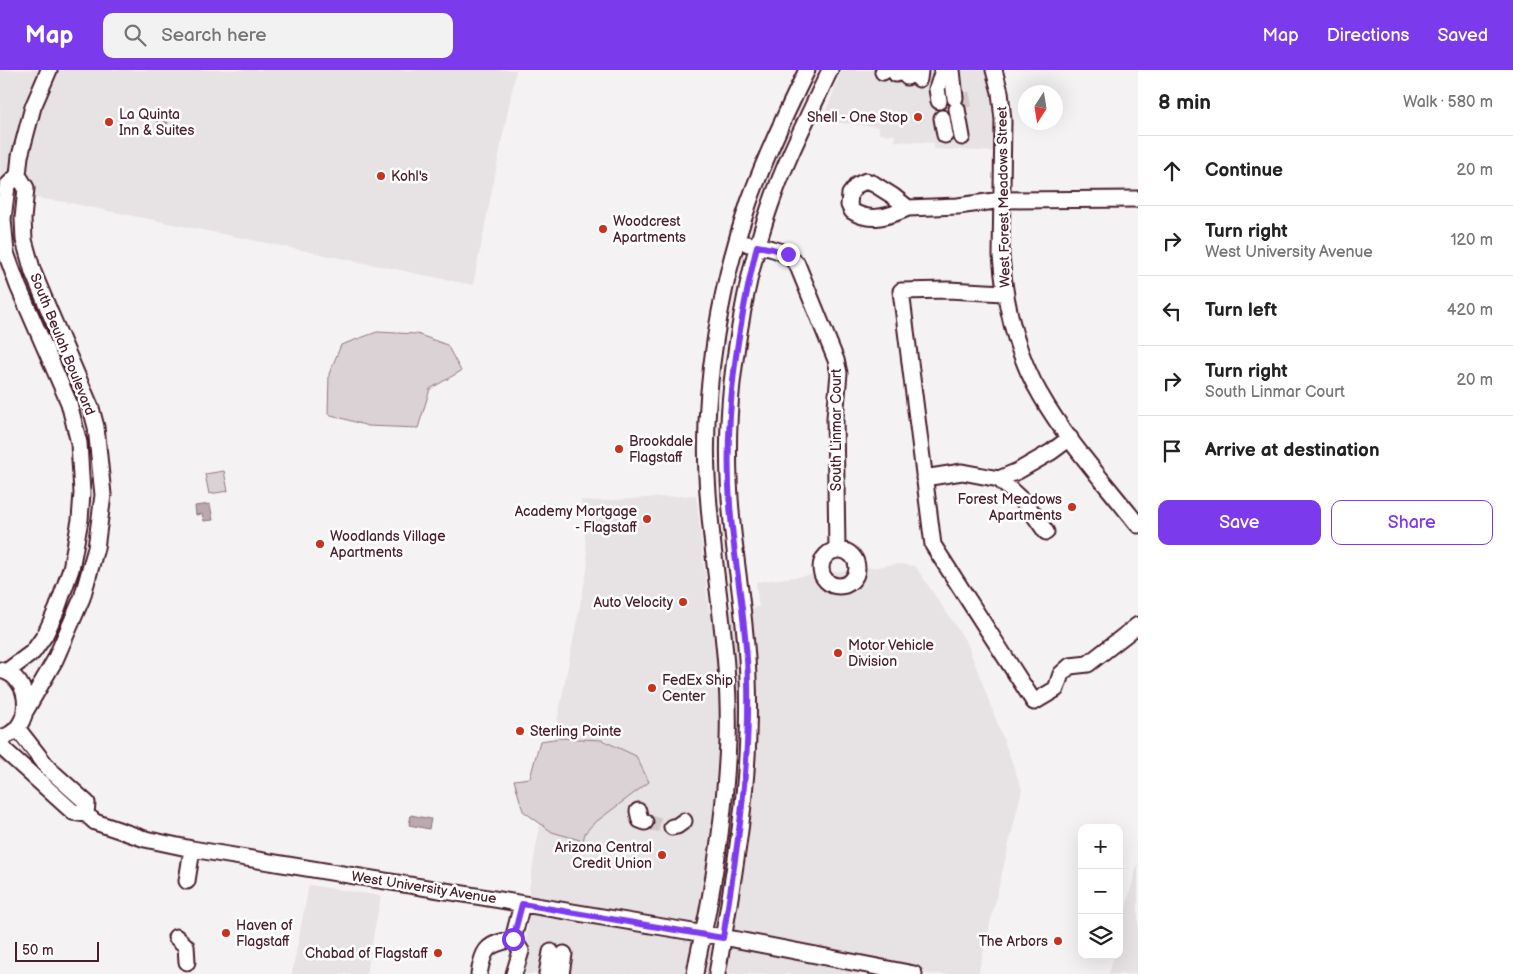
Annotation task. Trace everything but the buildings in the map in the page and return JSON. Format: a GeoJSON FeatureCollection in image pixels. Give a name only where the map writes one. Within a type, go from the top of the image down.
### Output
{"type":"FeatureCollection","features":[{"type":"Feature","properties":{"kind":"street","name":"South Beulah Boulevard"},"geometry":{"type":"LineString","coordinates":[[17,728],[55,660],[82,598],[96,548],[103,495],[96,427],[92,408],[51,315],[28,256],[24,240],[26,188],[18,175],[20,156],[33,107],[49,70]]}},
{"type":"Feature","properties":{"kind":"street"},"geometry":{"type":"LineString","coordinates":[[695,974],[717,854],[728,738],[726,665],[707,473],[711,380],[720,316],[737,241],[749,202],[807,70]]}},
{"type":"Feature","properties":{"kind":"street"},"geometry":{"type":"LineString","coordinates":[[717,974],[742,818],[749,724],[746,650],[730,505],[729,425],[737,342],[744,300],[757,246],[782,173],[830,70]]}},
{"type":"Feature","properties":{"kind":"street"},"geometry":{"type":"LineString","coordinates":[[942,70],[937,90],[952,105]]}},
{"type":"Feature","properties":{"kind":"street"},"geometry":{"type":"LineString","coordinates":[[947,70],[952,105],[957,136],[952,105],[952,70]]}},
{"type":"Feature","properties":{"kind":"street"},"geometry":{"type":"LineString","coordinates":[[952,105],[958,70]]}},
{"type":"Feature","properties":{"kind":"street","name":"West Forest Meadows Street"},"geometry":{"type":"LineString","coordinates":[[994,70],[1000,92],[1003,120],[1001,256],[1004,293],[1016,338],[1026,365],[1052,414],[1138,525]]}},
{"type":"Feature","properties":{"kind":"street","name":"South Beulah Boulevard"},"geometry":{"type":"LineString","coordinates":[[3,671],[33,652],[46,635],[71,569],[80,520],[82,493],[79,443],[69,403],[6,253],[3,220],[7,186],[18,175]]}},
{"type":"Feature","properties":{"kind":"street"},"geometry":{"type":"LineString","coordinates":[[908,208],[958,206],[1002,200],[1138,199]]}},
{"type":"Feature","properties":{"kind":"street","name":"South Linmar Court"},"geometry":{"type":"LineString","coordinates":[[737,241],[788,254],[797,264],[836,360],[839,373],[835,418],[838,549]]}},
{"type":"Feature","properties":{"kind":"street"},"geometry":{"type":"LineString","coordinates":[[1004,293],[948,290],[901,291],[933,545],[1034,702],[1056,689],[1061,674],[1070,666],[1088,664],[1138,625]]}},
{"type":"Feature","properties":{"kind":"street"},"geometry":{"type":"LineString","coordinates":[[26,304],[41,307],[51,315]]}},
{"type":"Feature","properties":{"kind":"street"},"geometry":{"type":"LineString","coordinates":[[999,479],[1018,471],[1051,452],[1070,438]]}},
{"type":"Feature","properties":{"kind":"street"},"geometry":{"type":"LineString","coordinates":[[924,478],[962,472],[999,479],[1027,505],[1046,532]]}},
{"type":"Feature","properties":{"kind":"street"},"geometry":{"type":"LineString","coordinates":[[3,671],[15,678],[22,686],[26,698],[26,710]]}},
{"type":"Feature","properties":{"kind":"street"},"geometry":{"type":"LineString","coordinates":[[0,738],[17,728],[49,769],[87,803],[86,814]]}},
{"type":"Feature","properties":{"kind":"street","name":"West University Avenue"},"geometry":{"type":"LineString","coordinates":[[0,746],[74,812],[86,814],[95,822],[145,839],[192,849],[702,934],[914,974]]}},
{"type":"Feature","properties":{"kind":"street"},"geometry":{"type":"LineString","coordinates":[[186,881],[192,849]]}},
{"type":"Feature","properties":{"kind":"street"},"geometry":{"type":"LineString","coordinates":[[514,974],[521,951],[513,939],[522,904]]}},
{"type":"Feature","properties":{"kind":"street"},"geometry":{"type":"LineString","coordinates":[[176,937],[186,946],[186,969]]}},
{"type":"Feature","properties":{"kind":"street"},"geometry":{"type":"LineString","coordinates":[[479,974],[483,954],[491,946],[513,939]]}},
{"type":"Feature","properties":{"kind":"street"},"geometry":{"type":"LineString","coordinates":[[547,974],[561,953]]}},
{"type":"Feature","properties":{"kind":"street"},"geometry":{"type":"LineString","coordinates":[[554,974],[561,953]]}},
{"type":"Feature","properties":{"kind":"street"},"geometry":{"type":"LineString","coordinates":[[561,953],[561,974]]}},
{"type":"Feature","properties":{"kind":"street"},"geometry":{"type":"LineString","coordinates":[[561,953],[568,974]]}},
{"type":"Feature","properties":{"kind":"shaded area"},"geometry":{"type":"Polygon","coordinates":[[[0,70],[516,70],[473,285],[65,202],[0,193],[0,70]]]}},
{"type":"Feature","properties":{"kind":"shaded area","name":"Shell - One Stop"},"geometry":{"type":"Polygon","coordinates":[[[841,70],[994,70],[1003,152],[934,149],[934,143],[894,141],[895,135],[879,134],[879,127],[840,123],[826,110],[841,70]]]}},
{"type":"Feature","properties":{"kind":"shaded area"},"geometry":{"type":"Polygon","coordinates":[[[158,112],[167,118],[168,122],[164,130],[160,129],[158,122],[151,118],[151,114],[158,112]]]}},
{"type":"Feature","properties":{"kind":"shaded area"},"geometry":{"type":"Polygon","coordinates":[[[377,332],[417,334],[447,345],[461,371],[430,389],[418,428],[368,426],[328,414],[329,374],[341,345],[377,332]]]}},
{"type":"Feature","properties":{"kind":"shaded area"},"geometry":{"type":"Polygon","coordinates":[[[224,471],[228,491],[209,494],[205,474],[224,471]]]}},
{"type":"Feature","properties":{"kind":"shaded area"},"geometry":{"type":"Polygon","coordinates":[[[696,495],[709,612],[759,607],[756,582],[899,564],[915,566],[967,643],[1022,789],[978,974],[520,974],[528,927],[529,889],[558,717],[588,565],[581,500],[598,501],[696,495]]]}},
{"type":"Feature","properties":{"kind":"shaded area"},"geometry":{"type":"Polygon","coordinates":[[[210,504],[213,520],[204,521],[202,514],[196,515],[195,506],[210,504]]]}},
{"type":"Feature","properties":{"kind":"shaded area"},"geometry":{"type":"Polygon","coordinates":[[[561,738],[602,740],[636,756],[649,782],[593,824],[585,833],[583,841],[552,832],[523,811],[514,780],[530,778],[540,741],[561,738]]]}},
{"type":"Feature","properties":{"kind":"shaded area"},"geometry":{"type":"Polygon","coordinates":[[[411,815],[431,819],[429,829],[409,825],[411,815]]]}},
{"type":"Feature","properties":{"kind":"shaded area"},"geometry":{"type":"Polygon","coordinates":[[[1138,862],[1138,974],[1109,974],[1113,959],[1123,959],[1123,919],[1138,862]]]}},
{"type":"Feature","properties":{"kind":"shaded area"},"geometry":{"type":"Polygon","coordinates":[[[309,885],[381,896],[366,974],[292,974],[309,885]]]}},
{"type":"Feature","properties":{"kind":"tunnel"},"geometry":{"type":"LineString","coordinates":[[962,93],[965,111]]}},
{"type":"Feature","properties":{"kind":"tunnel"},"geometry":{"type":"LineString","coordinates":[[948,99],[950,110]]}},
{"type":"Feature","properties":{"kind":"tunnel"},"geometry":{"type":"LineString","coordinates":[[645,822],[672,827]]}},
{"type":"Feature","properties":{"kind":"place","name":"Shell - One Stop"},"geometry":{"type":"Point","coordinates":[918,117]}},
{"type":"Feature","properties":{"kind":"place","name":"La Quinta Inn & Suites"},"geometry":{"type":"Point","coordinates":[109,122]}},
{"type":"Feature","properties":{"kind":"place","name":"Kohl's"},"geometry":{"type":"Point","coordinates":[381,176]}},
{"type":"Feature","properties":{"kind":"place","name":"Woodcrest Apartments"},"geometry":{"type":"Point","coordinates":[603,229]}},
{"type":"Feature","properties":{"kind":"place","name":"Brookdale Flagstaff"},"geometry":{"type":"Point","coordinates":[619,449]}},
{"type":"Feature","properties":{"kind":"place","name":"Forest Meadows Apartments"},"geometry":{"type":"Point","coordinates":[1072,507]}},
{"type":"Feature","properties":{"kind":"place","name":"Academy Mortgage - Flagstaff"},"geometry":{"type":"Point","coordinates":[647,519]}},
{"type":"Feature","properties":{"kind":"place","name":"Woodlands Village Apartments"},"geometry":{"type":"Point","coordinates":[320,544]}},
{"type":"Feature","properties":{"kind":"place","name":"Auto Velocity"},"geometry":{"type":"Point","coordinates":[683,602]}},
{"type":"Feature","properties":{"kind":"place","name":"Motor Vehicle Division"},"geometry":{"type":"Point","coordinates":[838,653]}},
{"type":"Feature","properties":{"kind":"place","name":"FedEx Ship Center"},"geometry":{"type":"Point","coordinates":[652,688]}},
{"type":"Feature","properties":{"kind":"place","name":"Sterling Pointe"},"geometry":{"type":"Point","coordinates":[520,731]}},
{"type":"Feature","properties":{"kind":"place","name":"Arizona Central Credit Union"},"geometry":{"type":"Point","coordinates":[662,855]}},
{"type":"Feature","properties":{"kind":"place","name":"Haven of Flagstaff"},"geometry":{"type":"Point","coordinates":[226,933]}},
{"type":"Feature","properties":{"kind":"place","name":"The Arbors"},"geometry":{"type":"Point","coordinates":[1058,941]}},
{"type":"Feature","properties":{"kind":"place","name":"Chabad of Flagstaff"},"geometry":{"type":"Point","coordinates":[438,953]}},
{"type":"Feature","properties":{"kind":"route"},"geometry":{"type":"LineString","coordinates":[[513,939],[522,904],[723,938],[742,818],[746,780],[749,708],[746,650],[730,505],[728,464],[732,385],[744,300],[757,246],[788,254]]}}]}
